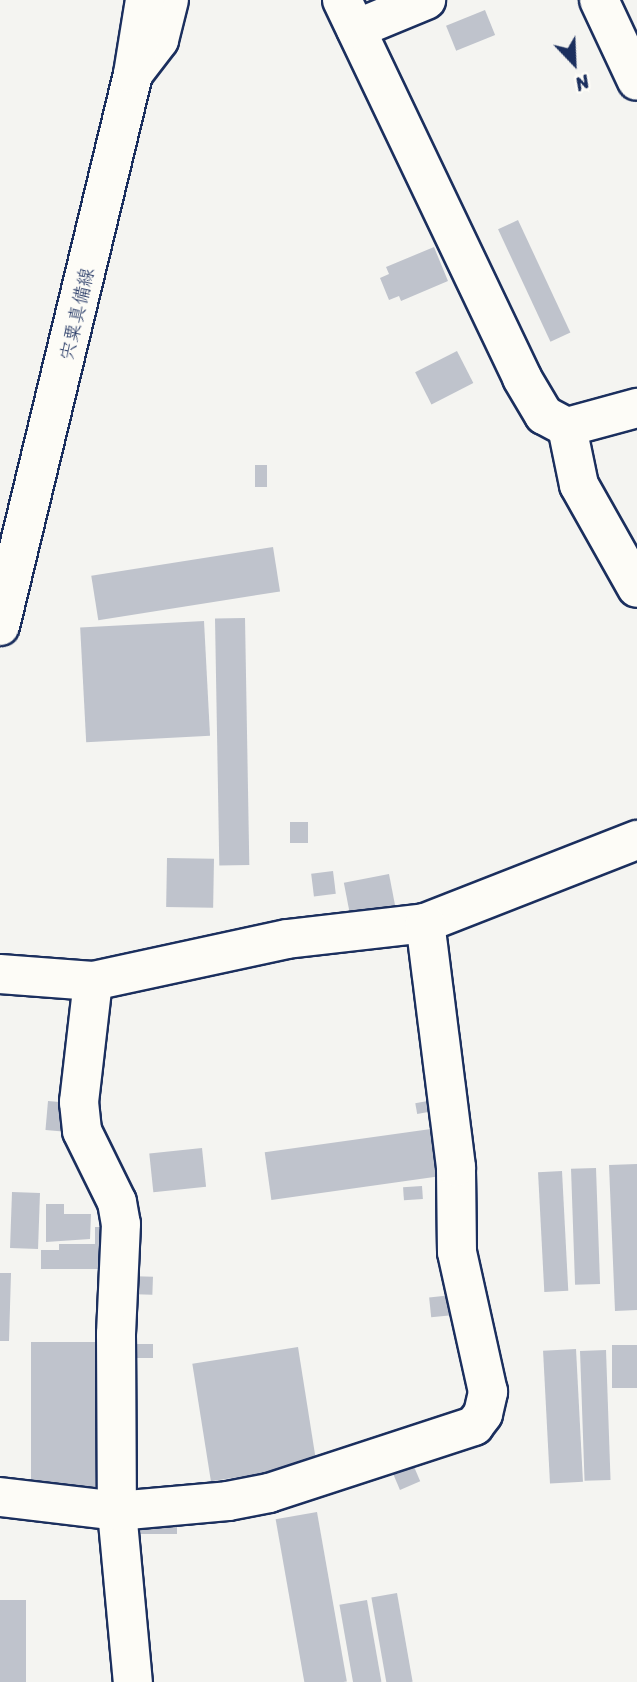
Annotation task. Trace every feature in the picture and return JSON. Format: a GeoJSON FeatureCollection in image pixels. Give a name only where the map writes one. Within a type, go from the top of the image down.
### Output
{"type":"FeatureCollection","features":[{"type":"Feature","properties":{"kind":"street","name":"宍粟真備線"},"geometry":{"type":"LineString","coordinates":[[0,626],[133,74],[145,0]]}},
{"type":"Feature","properties":{"kind":"street"},"geometry":{"type":"LineString","coordinates":[[133,74],[159,40],[169,0]]}},
{"type":"Feature","properties":{"kind":"street"},"geometry":{"type":"LineString","coordinates":[[426,0],[362,12],[522,378],[544,415],[567,427],[637,408]]}},
{"type":"Feature","properties":{"kind":"street"},"geometry":{"type":"LineString","coordinates":[[599,0],[637,81]]}},
{"type":"Feature","properties":{"kind":"street"},"geometry":{"type":"LineString","coordinates":[[567,427],[579,485],[637,588]]}},
{"type":"Feature","properties":{"kind":"street"},"geometry":{"type":"LineString","coordinates":[[0,974],[93,981],[287,939],[425,923],[637,839]]}},
{"type":"Feature","properties":{"kind":"street"},"geometry":{"type":"LineString","coordinates":[[0,1497],[117,1511],[269,1493],[398,1449],[444,1439],[474,1426],[483,1413],[488,1392],[457,1252],[456,1167],[425,923]]}},
{"type":"Feature","properties":{"kind":"street"},"geometry":{"type":"LineString","coordinates":[[93,981],[79,1102],[82,1131],[117,1202],[121,1224],[116,1334],[117,1511],[134,1682]]}},
{"type":"Feature","properties":{"kind":"building"},"geometry":{"type":"Polygon","coordinates":[[[485,10],[495,35],[456,51],[446,26],[485,10]]]}},
{"type":"Feature","properties":{"kind":"building"},"geometry":{"type":"Polygon","coordinates":[[[518,220],[570,332],[550,342],[498,229],[518,220]]]}},
{"type":"Feature","properties":{"kind":"building"},"geometry":{"type":"Polygon","coordinates":[[[434,247],[448,281],[401,301],[399,296],[389,300],[380,278],[389,274],[386,267],[434,247]]]}},
{"type":"Feature","properties":{"kind":"building"},"geometry":{"type":"Polygon","coordinates":[[[457,351],[473,383],[431,404],[415,372],[457,351]]]}},
{"type":"Feature","properties":{"kind":"building"},"geometry":{"type":"Polygon","coordinates":[[[255,465],[267,465],[267,487],[255,487],[255,465]]]}},
{"type":"Feature","properties":{"kind":"building"},"geometry":{"type":"Polygon","coordinates":[[[273,547],[280,591],[98,620],[91,576],[273,547]]]}},
{"type":"Feature","properties":{"kind":"building"},"geometry":{"type":"Polygon","coordinates":[[[245,618],[249,865],[219,865],[215,619],[245,618]]]}},
{"type":"Feature","properties":{"kind":"building"},"geometry":{"type":"Polygon","coordinates":[[[204,621],[210,736],[86,742],[80,627],[204,621]]]}},
{"type":"Feature","properties":{"kind":"building"},"geometry":{"type":"Polygon","coordinates":[[[290,822],[308,822],[308,843],[290,843],[290,822]]]}},
{"type":"Feature","properties":{"kind":"building"},"geometry":{"type":"Polygon","coordinates":[[[167,858],[214,859],[213,908],[166,907],[167,858]]]}},
{"type":"Feature","properties":{"kind":"building"},"geometry":{"type":"Polygon","coordinates":[[[333,871],[336,894],[314,897],[311,874],[333,871]]]}},
{"type":"Feature","properties":{"kind":"building"},"geometry":{"type":"Polygon","coordinates":[[[389,874],[395,905],[350,914],[344,883],[389,874]]]}},
{"type":"Feature","properties":{"kind":"building"},"geometry":{"type":"Polygon","coordinates":[[[433,1100],[435,1111],[417,1114],[415,1103],[433,1100]]]}},
{"type":"Feature","properties":{"kind":"building"},"geometry":{"type":"Polygon","coordinates":[[[48,1101],[71,1103],[68,1132],[45,1130],[48,1101]]]}},
{"type":"Feature","properties":{"kind":"building"},"geometry":{"type":"Polygon","coordinates":[[[438,1128],[445,1176],[271,1200],[265,1152],[438,1128]]]}},
{"type":"Feature","properties":{"kind":"building"},"geometry":{"type":"Polygon","coordinates":[[[202,1148],[206,1187],[153,1192],[149,1154],[202,1148]]]}},
{"type":"Feature","properties":{"kind":"building"},"geometry":{"type":"Polygon","coordinates":[[[637,1164],[637,1310],[615,1311],[609,1165],[637,1164]]]}},
{"type":"Feature","properties":{"kind":"building"},"geometry":{"type":"Polygon","coordinates":[[[596,1168],[600,1284],[575,1285],[571,1169],[596,1168]]]}},
{"type":"Feature","properties":{"kind":"building"},"geometry":{"type":"Polygon","coordinates":[[[562,1171],[568,1291],[544,1292],[538,1172],[562,1171]]]}},
{"type":"Feature","properties":{"kind":"building"},"geometry":{"type":"Polygon","coordinates":[[[422,1186],[423,1199],[404,1200],[403,1187],[422,1186]]]}},
{"type":"Feature","properties":{"kind":"building"},"geometry":{"type":"Polygon","coordinates":[[[12,1192],[40,1193],[38,1249],[10,1248],[12,1192]]]}},
{"type":"Feature","properties":{"kind":"building"},"geometry":{"type":"Polygon","coordinates":[[[46,1204],[64,1204],[64,1214],[91,1214],[90,1239],[46,1242],[46,1204]]]}},
{"type":"Feature","properties":{"kind":"building"},"geometry":{"type":"Polygon","coordinates":[[[95,1227],[109,1227],[108,1269],[41,1269],[41,1250],[59,1250],[59,1244],[95,1244],[95,1227]]]}},
{"type":"Feature","properties":{"kind":"building"},"geometry":{"type":"Polygon","coordinates":[[[0,1273],[11,1273],[9,1341],[0,1341],[0,1273]]]}},
{"type":"Feature","properties":{"kind":"building"},"geometry":{"type":"Polygon","coordinates":[[[128,1276],[153,1277],[152,1295],[127,1294],[128,1276]]]}},
{"type":"Feature","properties":{"kind":"building"},"geometry":{"type":"Polygon","coordinates":[[[452,1295],[454,1315],[431,1317],[429,1297],[452,1295]]]}},
{"type":"Feature","properties":{"kind":"building"},"geometry":{"type":"Polygon","coordinates":[[[31,1342],[108,1342],[108,1496],[31,1496],[31,1342]]]}},
{"type":"Feature","properties":{"kind":"building"},"geometry":{"type":"Polygon","coordinates":[[[129,1344],[153,1344],[153,1358],[129,1358],[129,1344]]]}},
{"type":"Feature","properties":{"kind":"building"},"geometry":{"type":"Polygon","coordinates":[[[612,1345],[637,1345],[637,1388],[612,1388],[612,1345]]]}},
{"type":"Feature","properties":{"kind":"building"},"geometry":{"type":"Polygon","coordinates":[[[298,1347],[317,1465],[211,1481],[192,1364],[298,1347]]]}},
{"type":"Feature","properties":{"kind":"building"},"geometry":{"type":"Polygon","coordinates":[[[576,1349],[583,1482],[550,1484],[543,1351],[576,1349]]]}},
{"type":"Feature","properties":{"kind":"building"},"geometry":{"type":"Polygon","coordinates":[[[606,1350],[611,1480],[585,1481],[580,1351],[606,1350]]]}},
{"type":"Feature","properties":{"kind":"building"},"geometry":{"type":"Polygon","coordinates":[[[412,1462],[420,1481],[400,1490],[392,1471],[412,1462]]]}},
{"type":"Feature","properties":{"kind":"building"},"geometry":{"type":"Polygon","coordinates":[[[317,1512],[347,1681],[304,1682],[276,1519],[317,1512]]]}},
{"type":"Feature","properties":{"kind":"building"},"geometry":{"type":"Polygon","coordinates":[[[139,1517],[177,1517],[177,1534],[139,1534],[139,1517]]]}},
{"type":"Feature","properties":{"kind":"building"},"geometry":{"type":"Polygon","coordinates":[[[397,1593],[413,1682],[386,1682],[371,1598],[397,1593]]]}},
{"type":"Feature","properties":{"kind":"building"},"geometry":{"type":"Polygon","coordinates":[[[0,1600],[26,1600],[26,1682],[0,1682],[0,1600]]]}},
{"type":"Feature","properties":{"kind":"building"},"geometry":{"type":"Polygon","coordinates":[[[367,1600],[381,1682],[353,1682],[339,1605],[367,1600]]]}}]}
